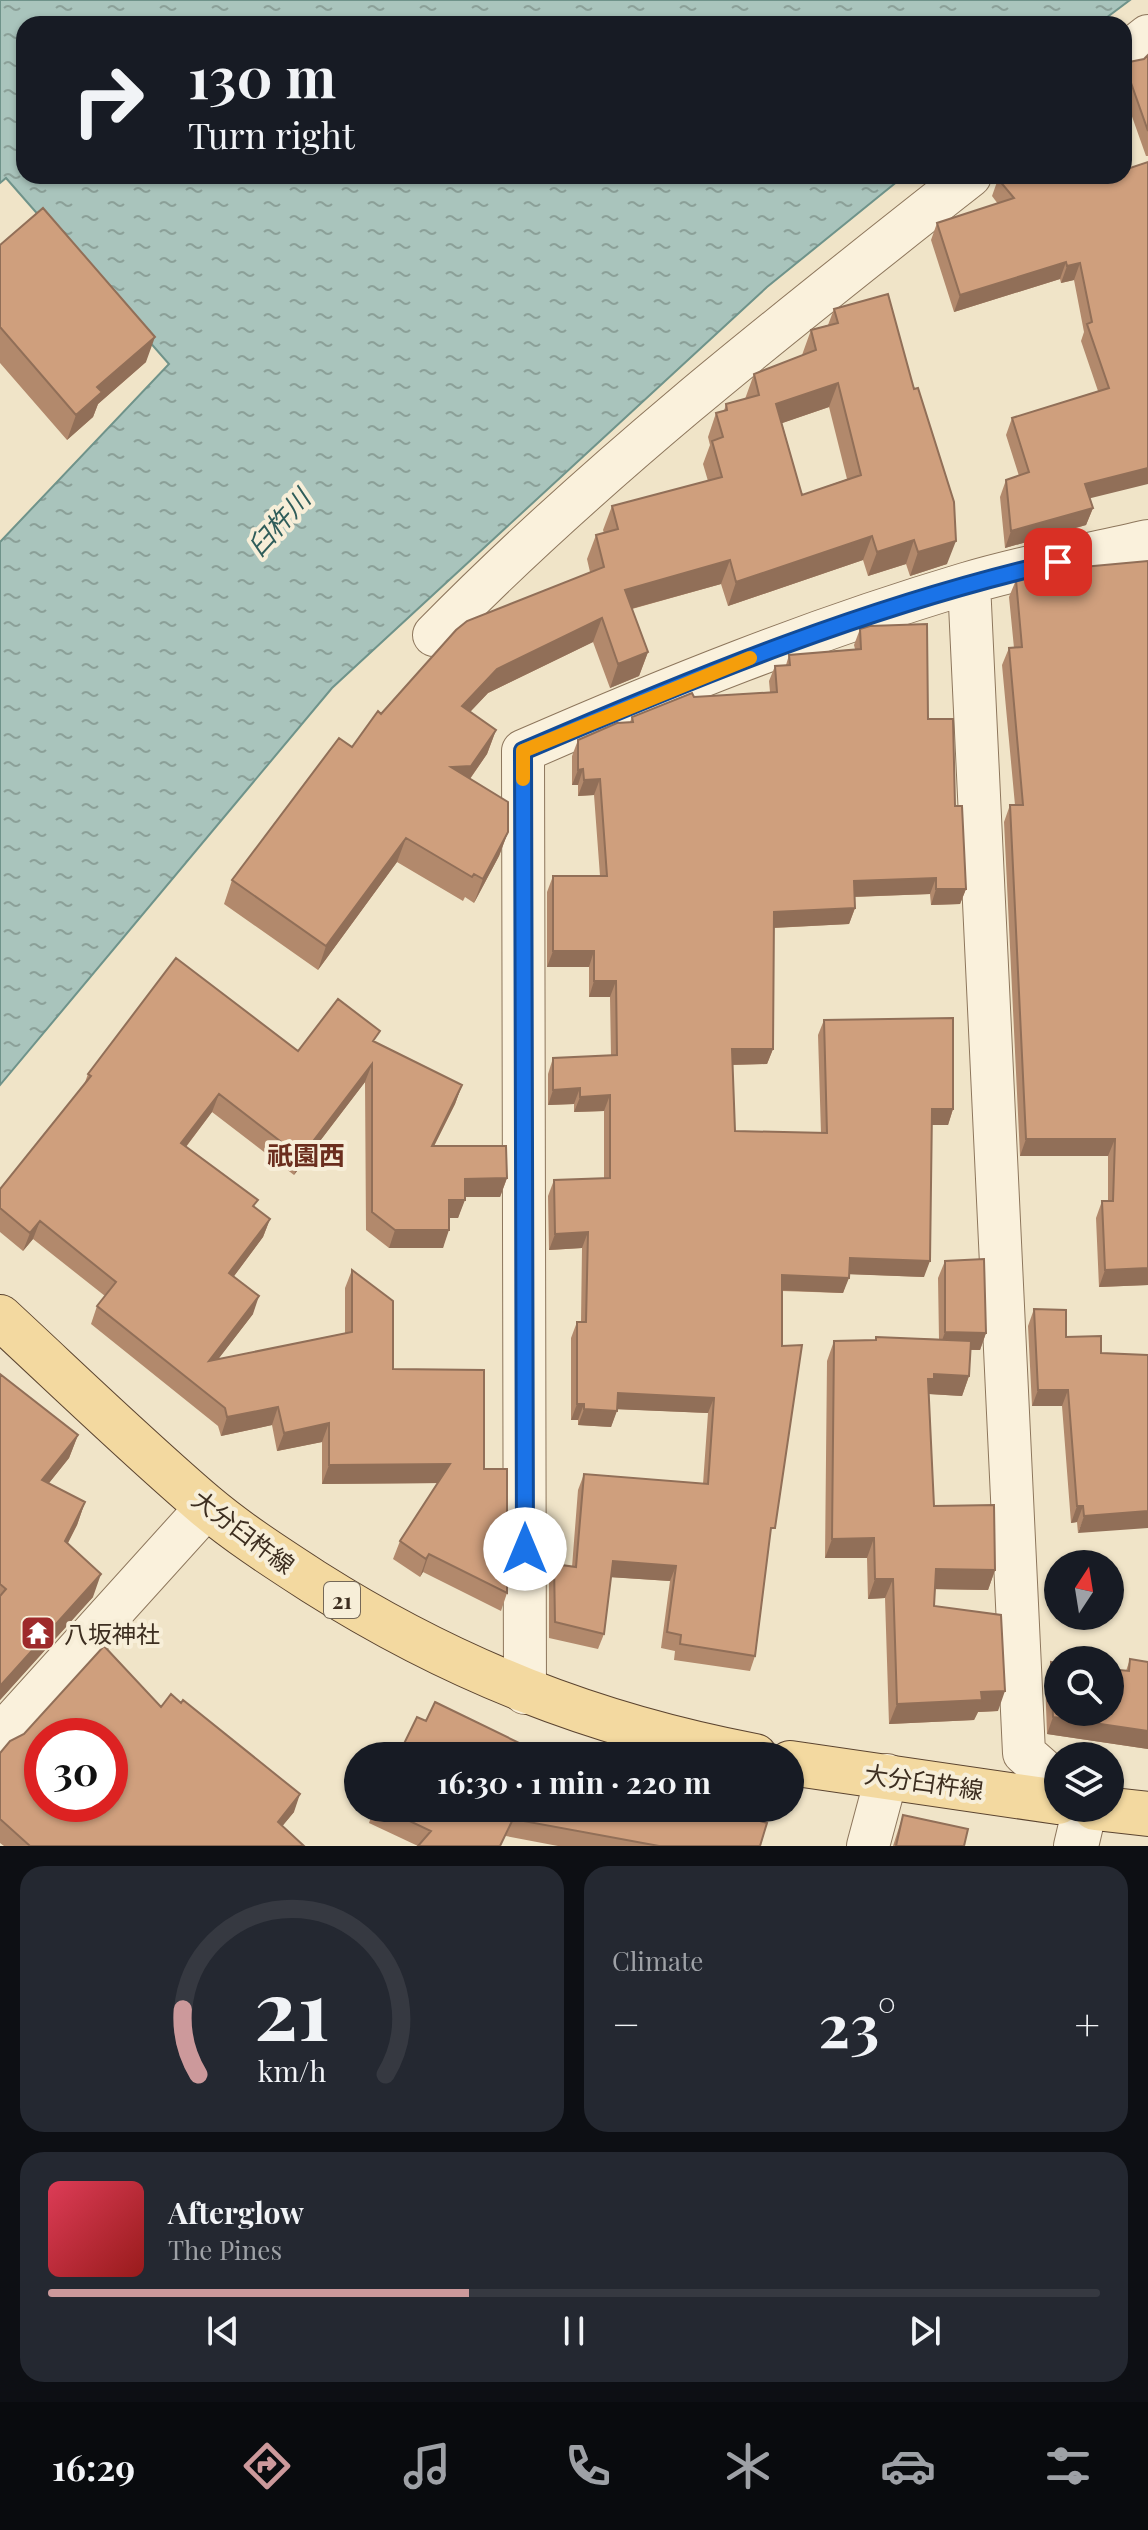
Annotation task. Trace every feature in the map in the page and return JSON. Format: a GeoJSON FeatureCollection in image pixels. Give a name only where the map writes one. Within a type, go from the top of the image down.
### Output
{"type":"FeatureCollection","features":[{"type":"Feature","properties":{"kind":"main road","name":"大分臼杵線"},"geometry":{"type":"LineString","coordinates":[[0,1317],[207,1507],[368,1616],[453,1661],[525,1693],[693,1742]]}},
{"type":"Feature","properties":{"kind":"main road","name":"大分臼杵線"},"geometry":{"type":"LineString","coordinates":[[804,1765],[1044,1800]]}},
{"type":"Feature","properties":{"kind":"main road"},"geometry":{"type":"LineString","coordinates":[[1124,1811],[1148,1814]]}},
{"type":"Feature","properties":{"kind":"street"},"geometry":{"type":"LineString","coordinates":[[1132,49],[1148,36]]}},
{"type":"Feature","properties":{"kind":"street"},"geometry":{"type":"LineString","coordinates":[[434,635],[504,564],[760,342],[960,184]]}},
{"type":"Feature","properties":{"kind":"street"},"geometry":{"type":"LineString","coordinates":[[525,1693],[523,751],[638,701],[858,617],[969,583],[1148,541]]}},
{"type":"Feature","properties":{"kind":"street"},"geometry":{"type":"LineString","coordinates":[[969,583],[1024,1753],[1044,1771]]}},
{"type":"Feature","properties":{"kind":"street"},"geometry":{"type":"LineString","coordinates":[[0,1736],[207,1507]]}},
{"type":"Feature","properties":{"kind":"street"},"geometry":{"type":"LineString","coordinates":[[868,1846],[887,1775]]}},
{"type":"Feature","properties":{"kind":"street"},"geometry":{"type":"LineString","coordinates":[[1076,1846],[1082,1822]]}},
{"type":"Feature","properties":{"kind":"water","name":"臼杵川"},"geometry":{"type":"Polygon","coordinates":[[[0,0],[1130,0],[1109,16],[16,16],[16,184],[894,184],[767,287],[332,688],[0,1085],[0,542],[169,364],[6,178],[0,183],[0,0]]]}},
{"type":"Feature","properties":{"kind":"building"},"geometry":{"type":"Polygon","coordinates":[[[1148,55],[1148,131],[1132,86],[1132,61],[1148,55]]]}},
{"type":"Feature","properties":{"kind":"building"},"geometry":{"type":"Polygon","coordinates":[[[1148,162],[1148,468],[1085,484],[1093,508],[1011,531],[1006,480],[1029,472],[1012,418],[1109,388],[1087,324],[1092,322],[1080,263],[1067,266],[1066,262],[960,295],[937,223],[1014,198],[1002,184],[1132,184],[1132,167],[1148,162]]]}},
{"type":"Feature","properties":{"kind":"building"},"geometry":{"type":"Polygon","coordinates":[[[43,208],[155,337],[97,387],[102,392],[76,415],[0,327],[0,245],[43,208]]]}},
{"type":"Feature","properties":{"kind":"building"},"geometry":{"type":"Polygon","coordinates":[[[888,294],[914,389],[918,388],[954,502],[956,541],[918,552],[914,540],[877,552],[872,536],[736,582],[730,560],[625,590],[648,652],[618,664],[602,618],[497,669],[462,706],[496,730],[471,766],[451,767],[508,802],[508,832],[483,879],[474,874],[472,877],[406,838],[326,946],[232,880],[339,738],[352,747],[378,711],[381,714],[456,630],[467,621],[604,567],[596,535],[618,529],[612,506],[722,477],[712,441],[723,437],[716,413],[727,410],[726,404],[759,395],[754,374],[816,350],[811,330],[838,323],[834,309],[888,294]],[[838,383],[776,404],[802,495],[861,475],[838,383]]]}},
{"type":"Feature","properties":{"kind":"building"},"geometry":{"type":"Polygon","coordinates":[[[1148,561],[1148,1268],[1105,1270],[1102,1201],[1113,1201],[1115,1139],[1026,1139],[1010,805],[1023,805],[1009,648],[1022,647],[1016,580],[1061,569],[1148,561]]]}},
{"type":"Feature","properties":{"kind":"building"},"geometry":{"type":"Polygon","coordinates":[[[927,624],[928,719],[953,719],[955,806],[962,806],[966,889],[936,889],[936,878],[854,881],[855,908],[774,912],[773,1049],[732,1049],[735,1131],[827,1133],[824,1020],[953,1018],[953,1109],[932,1109],[930,1261],[850,1258],[849,1278],[782,1275],[782,1346],[802,1345],[775,1528],[771,1528],[755,1656],[680,1644],[681,1635],[667,1632],[676,1566],[613,1561],[604,1634],[555,1622],[554,1564],[576,1567],[584,1474],[708,1484],[714,1398],[618,1393],[617,1411],[584,1409],[584,1404],[577,1404],[577,1322],[586,1322],[588,1232],[555,1234],[554,1180],[610,1178],[610,1095],[580,1097],[580,1088],[553,1090],[553,1058],[617,1055],[616,981],[594,981],[594,951],[553,951],[553,876],[607,876],[600,779],[584,780],[583,769],[578,770],[578,740],[617,723],[633,722],[632,717],[692,693],[694,697],[777,692],[775,666],[790,665],[789,655],[861,649],[860,629],[870,626],[927,624]]]}},
{"type":"Feature","properties":{"kind":"building"},"geometry":{"type":"Polygon","coordinates":[[[176,958],[298,1051],[338,999],[380,1031],[373,1041],[462,1085],[432,1146],[506,1146],[507,1178],[465,1179],[465,1200],[449,1200],[449,1230],[395,1230],[372,1212],[372,1064],[301,1157],[219,1094],[181,1143],[258,1200],[253,1206],[270,1219],[229,1273],[259,1296],[209,1361],[352,1332],[352,1270],[393,1301],[393,1369],[484,1370],[484,1469],[507,1469],[507,1593],[429,1554],[426,1559],[400,1541],[450,1464],[329,1465],[329,1423],[284,1433],[278,1407],[227,1417],[225,1408],[97,1306],[116,1282],[40,1221],[30,1233],[0,1208],[0,1189],[91,1076],[88,1074],[176,958]]]}},
{"type":"Feature","properties":{"kind":"building"},"geometry":{"type":"Polygon","coordinates":[[[984,1259],[986,1333],[945,1332],[945,1261],[984,1259]]]}},
{"type":"Feature","properties":{"kind":"building"},"geometry":{"type":"Polygon","coordinates":[[[1034,1309],[1066,1310],[1066,1337],[1101,1336],[1101,1353],[1148,1355],[1148,1511],[1084,1516],[1083,1506],[1077,1506],[1068,1390],[1038,1390],[1034,1309]]]}},
{"type":"Feature","properties":{"kind":"building"},"geometry":{"type":"Polygon","coordinates":[[[876,1337],[971,1341],[969,1376],[934,1374],[934,1379],[928,1379],[934,1506],[994,1505],[995,1570],[936,1569],[934,1606],[1001,1615],[1005,1691],[981,1692],[982,1700],[897,1704],[893,1579],[875,1579],[874,1538],[832,1539],[834,1341],[876,1340],[876,1337]]]}},
{"type":"Feature","properties":{"kind":"building","name":"八坂神社"},"geometry":{"type":"Polygon","coordinates":[[[0,1374],[78,1435],[42,1480],[85,1502],[65,1541],[101,1574],[0,1686],[0,1596],[6,1589],[0,1584],[0,1374]]]}},
{"type":"Feature","properties":{"kind":"building"},"geometry":{"type":"Polygon","coordinates":[[[104,1646],[161,1707],[171,1694],[181,1703],[183,1700],[300,1794],[278,1822],[304,1846],[30,1846],[0,1819],[0,1753],[10,1741],[24,1734],[24,1822],[128,1822],[128,1718],[39,1718],[104,1646]]]}},
{"type":"Feature","properties":{"kind":"building"},"geometry":{"type":"Polygon","coordinates":[[[1130,1659],[1148,1662],[1148,1731],[1114,1726],[1124,1726],[1124,1670],[1129,1671],[1130,1659]]]}},
{"type":"Feature","properties":{"kind":"building"},"geometry":{"type":"Polygon","coordinates":[[[435,1702],[517,1742],[405,1742],[417,1717],[426,1721],[435,1702]]]}},
{"type":"Feature","properties":{"kind":"building"},"geometry":{"type":"Polygon","coordinates":[[[903,1815],[968,1829],[964,1846],[896,1846],[903,1815]]]}},
{"type":"Feature","properties":{"kind":"building"},"geometry":{"type":"Polygon","coordinates":[[[412,1822],[512,1822],[500,1846],[418,1846],[431,1831],[412,1822]]]}},
{"type":"Feature","properties":{"kind":"building"},"geometry":{"type":"Polygon","coordinates":[[[529,1822],[767,1823],[760,1846],[659,1846],[529,1822]]]}},
{"type":"Feature","properties":{"kind":"slow traffic"},"geometry":{"type":"LineString","coordinates":[[523,779],[523,751],[638,701],[750,658]]}},
{"type":"Feature","properties":{"kind":"place","name":"八坂神社"},"geometry":{"type":"Point","coordinates":[38,1633]}},
{"type":"Feature","properties":{"kind":"district","name":"祇園西"},"geometry":{"type":"Point","coordinates":[306,1154]}},
{"type":"Feature","properties":{"kind":"route"},"geometry":{"type":"LineString","coordinates":[[525,1549],[523,751],[638,701],[858,617],[969,583],[1058,562]]}}]}
